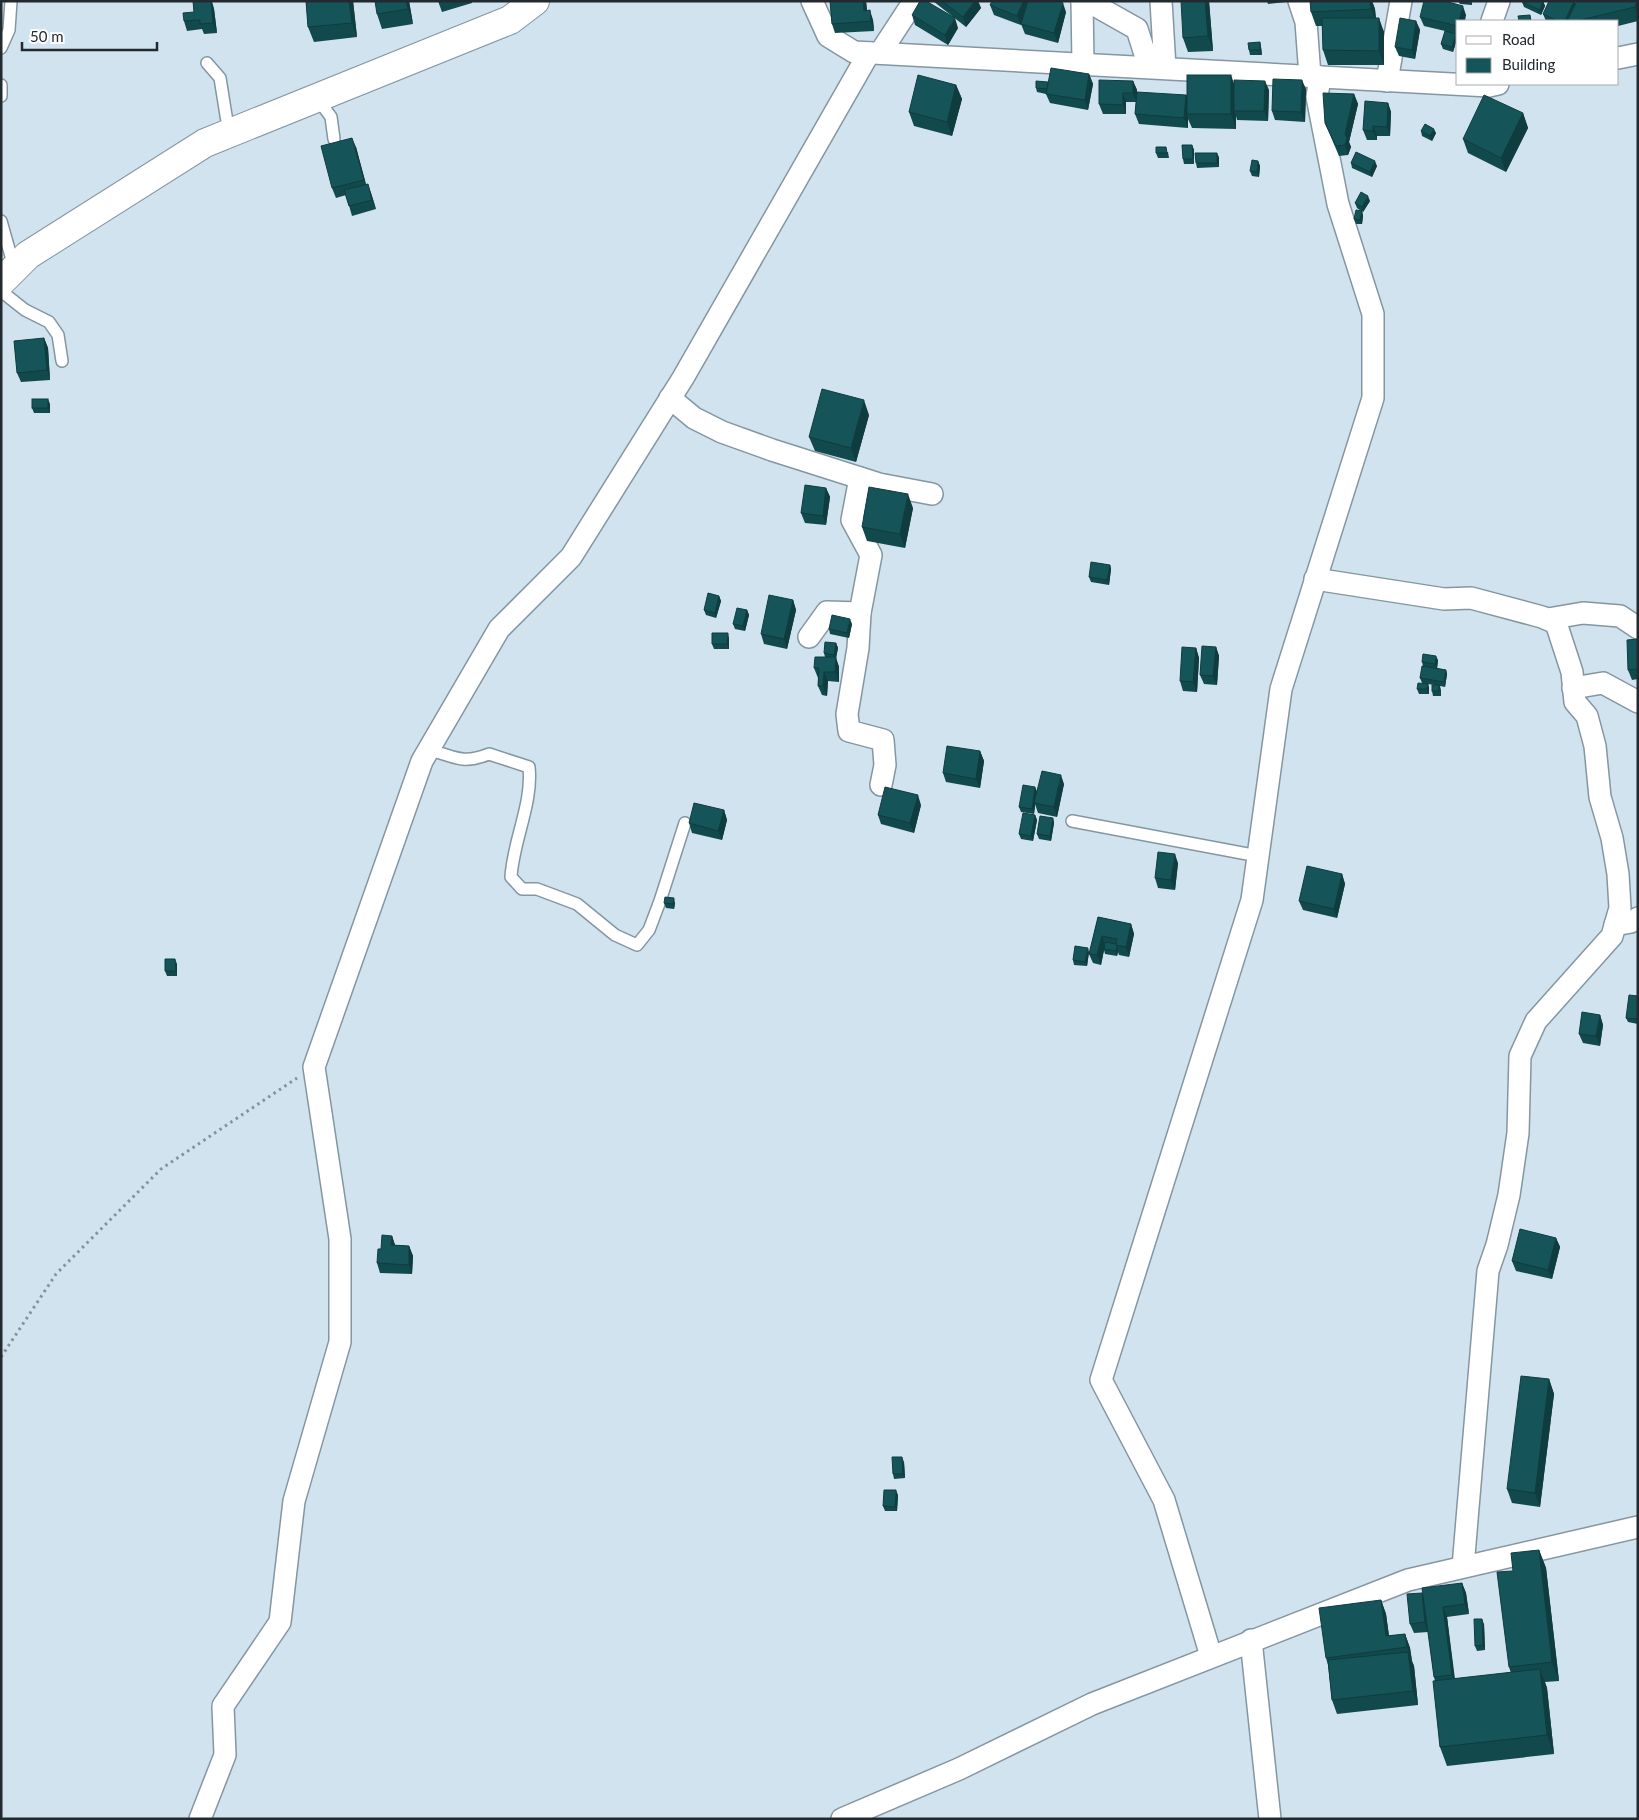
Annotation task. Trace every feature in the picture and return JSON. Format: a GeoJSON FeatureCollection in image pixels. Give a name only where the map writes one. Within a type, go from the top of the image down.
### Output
{"type":"FeatureCollection","features":[{"type":"Feature","properties":{"kind":"street"},"geometry":{"type":"LineString","coordinates":[[6,281],[28,255],[206,143],[510,20],[535,1]]}},
{"type":"Feature","properties":{"kind":"street"},"geometry":{"type":"LineString","coordinates":[[812,1],[828,36],[854,52],[1456,84]]}},
{"type":"Feature","properties":{"kind":"street"},"geometry":{"type":"LineString","coordinates":[[200,1819],[224,1755],[223,1706],[280,1622],[294,1501],[340,1342],[340,1239],[314,1067],[422,762],[499,629],[571,557],[670,398],[875,53],[914,1]]}},
{"type":"Feature","properties":{"kind":"street"},"geometry":{"type":"LineString","coordinates":[[1157,68],[1161,1]]}},
{"type":"Feature","properties":{"kind":"street"},"geometry":{"type":"LineString","coordinates":[[1211,1656],[1164,1500],[1101,1380],[1252,900],[1281,690],[1373,398],[1372,314],[1338,204],[1317,96],[1306,22],[1299,1]]}},
{"type":"Feature","properties":{"kind":"street"},"geometry":{"type":"LineString","coordinates":[[1387,81],[1401,1]]}},
{"type":"Feature","properties":{"kind":"street"},"geometry":{"type":"LineString","coordinates":[[1492,20],[1499,1]]}},
{"type":"Feature","properties":{"kind":"street"},"geometry":{"type":"LineString","coordinates":[[1083,63],[1082,2],[1098,6],[1136,29],[1157,68]]}},
{"type":"Feature","properties":{"kind":"street"},"geometry":{"type":"LineString","coordinates":[[1619,58],[1638,54]]}},
{"type":"Feature","properties":{"kind":"street"},"geometry":{"type":"LineString","coordinates":[[1433,83],[1456,75]]}},
{"type":"Feature","properties":{"kind":"street"},"geometry":{"type":"LineString","coordinates":[[1470,85],[1494,85]]}},
{"type":"Feature","properties":{"kind":"street"},"geometry":{"type":"LineString","coordinates":[[670,398],[694,418],[722,432],[807,462],[860,478],[932,494]]}},
{"type":"Feature","properties":{"kind":"street"},"geometry":{"type":"LineString","coordinates":[[860,478],[852,520],[871,555],[860,612],[858,648],[847,714],[849,731],[883,740],[885,765],[881,786]]}},
{"type":"Feature","properties":{"kind":"street"},"geometry":{"type":"LineString","coordinates":[[1315,580],[1444,600],[1471,598],[1548,619],[1556,623],[1572,672],[1575,702],[1587,716],[1595,746],[1600,797],[1612,838],[1618,874],[1620,908],[1630,925],[1612,936],[1536,1021],[1520,1056],[1518,1133],[1509,1195],[1497,1245],[1488,1271],[1464,1567]]}},
{"type":"Feature","properties":{"kind":"street"},"geometry":{"type":"LineString","coordinates":[[809,637],[827,612],[860,612]]}},
{"type":"Feature","properties":{"kind":"street"},"geometry":{"type":"LineString","coordinates":[[1548,619],[1583,613],[1620,616],[1638,628]]}},
{"type":"Feature","properties":{"kind":"street"},"geometry":{"type":"LineString","coordinates":[[1573,688],[1603,683],[1638,702]]}},
{"type":"Feature","properties":{"kind":"street"},"geometry":{"type":"LineString","coordinates":[[842,1819],[959,1769],[1092,1704],[1408,1580],[1638,1527]]}},
{"type":"Feature","properties":{"kind":"street"},"geometry":{"type":"LineString","coordinates":[[1251,1640],[1270,1819]]}},
{"type":"Feature","properties":{"kind":"lane"},"geometry":{"type":"LineString","coordinates":[[1,48],[9,30],[11,1]]}},
{"type":"Feature","properties":{"kind":"lane"},"geometry":{"type":"LineString","coordinates":[[206,64],[220,78],[228,134]]}},
{"type":"Feature","properties":{"kind":"lane"},"geometry":{"type":"LineString","coordinates":[[1,85],[1,96]]}},
{"type":"Feature","properties":{"kind":"lane"},"geometry":{"type":"LineString","coordinates":[[317,98],[331,117],[334,139]]}},
{"type":"Feature","properties":{"kind":"lane"},"geometry":{"type":"LineString","coordinates":[[1,221],[6,281],[25,310],[49,322],[58,335],[62,361]]}},
{"type":"Feature","properties":{"kind":"lane"},"geometry":{"type":"LineString","coordinates":[[428,750],[459,760],[474,760],[489,754],[528,767],[530,782],[512,857],[511,877],[522,889],[537,889],[576,904],[615,935],[637,944],[648,930],[660,901],[685,823]]}},
{"type":"Feature","properties":{"kind":"lane"},"geometry":{"type":"LineString","coordinates":[[1072,821],[1258,856]]}},
{"type":"Feature","properties":{"kind":"path"},"geometry":{"type":"LineString","coordinates":[[1,1357],[56,1274],[161,1169],[314,1067]]}},
{"type":"Feature","properties":{"kind":"building"},"geometry":{"type":"Polygon","coordinates":[[[193,1],[211,1],[213,23],[200,24],[200,20],[184,21],[183,13],[194,12],[193,1]]]}},
{"type":"Feature","properties":{"kind":"building"},"geometry":{"type":"Polygon","coordinates":[[[306,1],[349,1],[352,23],[308,27],[306,1]]]}},
{"type":"Feature","properties":{"kind":"building"},"geometry":{"type":"Polygon","coordinates":[[[375,1],[406,1],[408,9],[377,14],[375,1]]]}},
{"type":"Feature","properties":{"kind":"building"},"geometry":{"type":"Polygon","coordinates":[[[830,1],[863,1],[864,11],[870,10],[871,21],[832,24],[830,1]]]}},
{"type":"Feature","properties":{"kind":"building"},"geometry":{"type":"Polygon","coordinates":[[[920,1],[926,1],[955,18],[945,35],[912,15],[920,1]]]}},
{"type":"Feature","properties":{"kind":"building"},"geometry":{"type":"Polygon","coordinates":[[[942,1],[975,1],[963,17],[942,1]]]}},
{"type":"Feature","properties":{"kind":"building"},"geometry":{"type":"Polygon","coordinates":[[[992,1],[1023,1],[1017,16],[990,5],[992,1]]]}},
{"type":"Feature","properties":{"kind":"building"},"geometry":{"type":"Polygon","coordinates":[[[1028,1],[1058,1],[1063,3],[1054,33],[1021,24],[1028,1]]]}},
{"type":"Feature","properties":{"kind":"building"},"geometry":{"type":"Polygon","coordinates":[[[1181,1],[1205,1],[1208,36],[1183,38],[1181,1]]]}},
{"type":"Feature","properties":{"kind":"building"},"geometry":{"type":"Polygon","coordinates":[[[1310,1],[1370,1],[1371,9],[1311,12],[1310,1]]]}},
{"type":"Feature","properties":{"kind":"building"},"geometry":{"type":"Polygon","coordinates":[[[1424,1],[1449,1],[1463,6],[1459,20],[1456,20],[1456,26],[1420,17],[1424,1]]]}},
{"type":"Feature","properties":{"kind":"building"},"geometry":{"type":"Polygon","coordinates":[[[1522,1],[1543,1],[1540,10],[1522,1]]]}},
{"type":"Feature","properties":{"kind":"building"},"geometry":{"type":"Polygon","coordinates":[[[1549,1],[1574,1],[1565,20],[1556,20],[1543,14],[1549,1]]]}},
{"type":"Feature","properties":{"kind":"building"},"geometry":{"type":"Polygon","coordinates":[[[1577,1],[1637,1],[1635,7],[1580,20],[1568,20],[1577,1]]]}},
{"type":"Feature","properties":{"kind":"building"},"geometry":{"type":"Polygon","coordinates":[[[1530,15],[1531,20],[1519,20],[1518,16],[1530,15]]]}},
{"type":"Feature","properties":{"kind":"building"},"geometry":{"type":"Polygon","coordinates":[[[1322,18],[1379,18],[1379,51],[1323,50],[1322,18]]]}},
{"type":"Feature","properties":{"kind":"building"},"geometry":{"type":"Polygon","coordinates":[[[1400,18],[1416,21],[1412,50],[1395,47],[1400,18]]]}},
{"type":"Feature","properties":{"kind":"building"},"geometry":{"type":"Polygon","coordinates":[[[1445,31],[1456,34],[1452,47],[1441,44],[1445,31]]]}},
{"type":"Feature","properties":{"kind":"building"},"geometry":{"type":"Polygon","coordinates":[[[1260,42],[1260,50],[1249,50],[1248,43],[1260,42]]]}},
{"type":"Feature","properties":{"kind":"building"},"geometry":{"type":"Polygon","coordinates":[[[1051,68],[1089,74],[1085,100],[1046,94],[1051,68]]]}},
{"type":"Feature","properties":{"kind":"building"},"geometry":{"type":"Polygon","coordinates":[[[918,75],[956,85],[947,122],[909,112],[918,75]]]}},
{"type":"Feature","properties":{"kind":"building"},"geometry":{"type":"Polygon","coordinates":[[[1187,75],[1231,75],[1231,114],[1187,114],[1187,75]]]}},
{"type":"Feature","properties":{"kind":"building"},"geometry":{"type":"Polygon","coordinates":[[[1273,79],[1302,80],[1301,112],[1272,111],[1273,79]]]}},
{"type":"Feature","properties":{"kind":"building"},"geometry":{"type":"Polygon","coordinates":[[[1099,80],[1133,81],[1133,93],[1123,93],[1123,105],[1099,104],[1099,80]]]}},
{"type":"Feature","properties":{"kind":"building"},"geometry":{"type":"Polygon","coordinates":[[[1234,80],[1265,81],[1264,111],[1234,111],[1234,80]]]}},
{"type":"Feature","properties":{"kind":"building"},"geometry":{"type":"Polygon","coordinates":[[[1036,81],[1048,82],[1047,89],[1036,88],[1036,81]]]}},
{"type":"Feature","properties":{"kind":"building"},"geometry":{"type":"Polygon","coordinates":[[[1137,92],[1186,95],[1184,118],[1135,114],[1137,92]]]}},
{"type":"Feature","properties":{"kind":"building"},"geometry":{"type":"Polygon","coordinates":[[[1323,93],[1354,94],[1345,134],[1347,138],[1345,145],[1336,146],[1325,123],[1323,93]]]}},
{"type":"Feature","properties":{"kind":"building"},"geometry":{"type":"Polygon","coordinates":[[[1484,95],[1523,113],[1501,158],[1463,139],[1484,95]]]}},
{"type":"Feature","properties":{"kind":"building"},"geometry":{"type":"Polygon","coordinates":[[[1365,101],[1388,103],[1387,127],[1373,126],[1373,131],[1363,130],[1365,101]]]}},
{"type":"Feature","properties":{"kind":"building"},"geometry":{"type":"Polygon","coordinates":[[[1425,124],[1434,129],[1430,136],[1421,131],[1425,124]]]}},
{"type":"Feature","properties":{"kind":"building"},"geometry":{"type":"Polygon","coordinates":[[[352,138],[364,180],[332,188],[321,146],[352,138]]]}},
{"type":"Feature","properties":{"kind":"building"},"geometry":{"type":"Polygon","coordinates":[[[1182,145],[1192,145],[1193,159],[1183,159],[1182,145]]]}},
{"type":"Feature","properties":{"kind":"building"},"geometry":{"type":"Polygon","coordinates":[[[1156,147],[1166,147],[1167,153],[1156,153],[1156,147]]]}},
{"type":"Feature","properties":{"kind":"building"},"geometry":{"type":"Polygon","coordinates":[[[1356,152],[1375,161],[1370,172],[1351,163],[1356,152]]]}},
{"type":"Feature","properties":{"kind":"building"},"geometry":{"type":"Polygon","coordinates":[[[1195,153],[1217,153],[1217,163],[1196,163],[1195,153]]]}},
{"type":"Feature","properties":{"kind":"building"},"geometry":{"type":"Polygon","coordinates":[[[1252,160],[1258,161],[1257,172],[1250,171],[1252,160]]]}},
{"type":"Feature","properties":{"kind":"building"},"geometry":{"type":"Polygon","coordinates":[[[368,184],[372,200],[349,206],[344,190],[368,184]]]}},
{"type":"Feature","properties":{"kind":"building"},"geometry":{"type":"Polygon","coordinates":[[[1361,192],[1368,196],[1362,207],[1355,203],[1361,192]]]}},
{"type":"Feature","properties":{"kind":"building"},"geometry":{"type":"Polygon","coordinates":[[[1356,210],[1362,211],[1360,220],[1354,219],[1356,210]]]}},
{"type":"Feature","properties":{"kind":"building"},"geometry":{"type":"Polygon","coordinates":[[[44,338],[47,370],[17,373],[14,341],[44,338]]]}},
{"type":"Feature","properties":{"kind":"building"},"geometry":{"type":"Polygon","coordinates":[[[822,389],[864,400],[851,448],[809,437],[822,389]]]}},
{"type":"Feature","properties":{"kind":"building"},"geometry":{"type":"Polygon","coordinates":[[[32,399],[48,399],[48,408],[32,408],[32,399]]]}},
{"type":"Feature","properties":{"kind":"building"},"geometry":{"type":"Polygon","coordinates":[[[805,485],[826,488],[823,516],[801,513],[805,485]]]}},
{"type":"Feature","properties":{"kind":"building"},"geometry":{"type":"Polygon","coordinates":[[[869,487],[908,494],[900,534],[862,527],[869,487]]]}},
{"type":"Feature","properties":{"kind":"building"},"geometry":{"type":"Polygon","coordinates":[[[1091,562],[1110,565],[1107,580],[1089,577],[1091,562]]]}},
{"type":"Feature","properties":{"kind":"building"},"geometry":{"type":"Polygon","coordinates":[[[708,593],[719,596],[715,613],[704,610],[708,593]]]}},
{"type":"Feature","properties":{"kind":"building"},"geometry":{"type":"Polygon","coordinates":[[[769,595],[793,600],[784,639],[761,634],[769,595]]]}},
{"type":"Feature","properties":{"kind":"building"},"geometry":{"type":"Polygon","coordinates":[[[737,608],[747,610],[743,626],[733,624],[737,608]]]}},
{"type":"Feature","properties":{"kind":"building"},"geometry":{"type":"Polygon","coordinates":[[[832,615],[850,619],[847,633],[829,629],[832,615]]]}},
{"type":"Feature","properties":{"kind":"building"},"geometry":{"type":"Polygon","coordinates":[[[712,633],[728,633],[727,644],[712,644],[712,633]]]}},
{"type":"Feature","properties":{"kind":"building"},"geometry":{"type":"Polygon","coordinates":[[[1638,639],[1638,669],[1628,670],[1627,640],[1638,639]]]}},
{"type":"Feature","properties":{"kind":"building"},"geometry":{"type":"Polygon","coordinates":[[[825,642],[836,643],[834,655],[824,653],[825,642]]]}},
{"type":"Feature","properties":{"kind":"building"},"geometry":{"type":"Polygon","coordinates":[[[1202,646],[1216,647],[1213,676],[1200,675],[1202,646]]]}},
{"type":"Feature","properties":{"kind":"building"},"geometry":{"type":"Polygon","coordinates":[[[1182,647],[1196,648],[1193,682],[1180,681],[1182,647]]]}},
{"type":"Feature","properties":{"kind":"building"},"geometry":{"type":"Polygon","coordinates":[[[1423,654],[1436,656],[1435,664],[1422,662],[1423,654]]]}},
{"type":"Feature","properties":{"kind":"building"},"geometry":{"type":"Polygon","coordinates":[[[815,657],[836,657],[835,672],[824,672],[823,686],[818,686],[819,668],[814,668],[815,657]]]}},
{"type":"Feature","properties":{"kind":"building"},"geometry":{"type":"Polygon","coordinates":[[[1422,666],[1446,670],[1444,682],[1420,678],[1422,666]]]}},
{"type":"Feature","properties":{"kind":"building"},"geometry":{"type":"Polygon","coordinates":[[[1418,683],[1428,684],[1427,689],[1417,689],[1418,683]]]}},
{"type":"Feature","properties":{"kind":"building"},"geometry":{"type":"Polygon","coordinates":[[[1432,685],[1439,685],[1439,691],[1432,691],[1432,685]]]}},
{"type":"Feature","properties":{"kind":"building"},"geometry":{"type":"Polygon","coordinates":[[[947,746],[980,751],[976,779],[943,773],[947,746]]]}},
{"type":"Feature","properties":{"kind":"building"},"geometry":{"type":"Polygon","coordinates":[[[1042,771],[1061,775],[1054,807],[1034,803],[1042,771]]]}},
{"type":"Feature","properties":{"kind":"building"},"geometry":{"type":"Polygon","coordinates":[[[1023,785],[1035,787],[1032,809],[1019,807],[1023,785]]]}},
{"type":"Feature","properties":{"kind":"building"},"geometry":{"type":"Polygon","coordinates":[[[885,787],[918,795],[910,823],[878,815],[885,787]]]}},
{"type":"Feature","properties":{"kind":"building"},"geometry":{"type":"Polygon","coordinates":[[[694,803],[724,810],[718,831],[689,823],[694,803]]]}},
{"type":"Feature","properties":{"kind":"building"},"geometry":{"type":"Polygon","coordinates":[[[1023,813],[1035,815],[1031,836],[1019,834],[1023,813]]]}},
{"type":"Feature","properties":{"kind":"building"},"geometry":{"type":"Polygon","coordinates":[[[1040,816],[1053,818],[1050,836],[1037,834],[1040,816]]]}},
{"type":"Feature","properties":{"kind":"building"},"geometry":{"type":"Polygon","coordinates":[[[1158,852],[1175,854],[1171,880],[1155,878],[1158,852]]]}},
{"type":"Feature","properties":{"kind":"building"},"geometry":{"type":"Polygon","coordinates":[[[1307,866],[1342,874],[1334,909],[1299,901],[1307,866]]]}},
{"type":"Feature","properties":{"kind":"building"},"geometry":{"type":"Polygon","coordinates":[[[665,897],[674,898],[673,904],[664,903],[665,897]]]}},
{"type":"Feature","properties":{"kind":"building"},"geometry":{"type":"Polygon","coordinates":[[[1098,917],[1131,924],[1126,947],[1116,945],[1117,939],[1102,936],[1097,955],[1089,954],[1098,917]]]}},
{"type":"Feature","properties":{"kind":"building"},"geometry":{"type":"Polygon","coordinates":[[[1105,942],[1116,944],[1116,951],[1104,949],[1105,942]]]}},
{"type":"Feature","properties":{"kind":"building"},"geometry":{"type":"Polygon","coordinates":[[[1075,946],[1088,948],[1085,962],[1073,960],[1075,946]]]}},
{"type":"Feature","properties":{"kind":"building"},"geometry":{"type":"Polygon","coordinates":[[[165,959],[175,959],[176,971],[165,971],[165,959]]]}},
{"type":"Feature","properties":{"kind":"building"},"geometry":{"type":"Polygon","coordinates":[[[1629,995],[1638,996],[1638,1019],[1626,1018],[1629,995]]]}},
{"type":"Feature","properties":{"kind":"building"},"geometry":{"type":"Polygon","coordinates":[[[1582,1012],[1600,1015],[1596,1036],[1579,1034],[1582,1012]]]}},
{"type":"Feature","properties":{"kind":"building"},"geometry":{"type":"Polygon","coordinates":[[[1520,1229],[1556,1238],[1548,1270],[1512,1261],[1520,1229]]]}},
{"type":"Feature","properties":{"kind":"building"},"geometry":{"type":"Polygon","coordinates":[[[382,1235],[392,1236],[391,1245],[409,1246],[409,1265],[377,1263],[382,1235]]]}},
{"type":"Feature","properties":{"kind":"building"},"geometry":{"type":"Polygon","coordinates":[[[1521,1376],[1549,1379],[1535,1493],[1507,1489],[1521,1376]]]}},
{"type":"Feature","properties":{"kind":"building"},"geometry":{"type":"Polygon","coordinates":[[[892,1457],[902,1457],[903,1474],[893,1474],[892,1457]]]}},
{"type":"Feature","properties":{"kind":"building"},"geometry":{"type":"Polygon","coordinates":[[[884,1490],[896,1490],[895,1507],[883,1506],[884,1490]]]}},
{"type":"Feature","properties":{"kind":"building"},"geometry":{"type":"Polygon","coordinates":[[[1539,1550],[1552,1662],[1509,1667],[1497,1572],[1513,1571],[1511,1553],[1539,1550]]]}},
{"type":"Feature","properties":{"kind":"building"},"geometry":{"type":"Polygon","coordinates":[[[1462,1583],[1465,1604],[1443,1607],[1452,1675],[1434,1677],[1422,1588],[1462,1583]]]}},
{"type":"Feature","properties":{"kind":"building"},"geometry":{"type":"Polygon","coordinates":[[[1422,1593],[1425,1622],[1410,1624],[1407,1594],[1422,1593]]]}},
{"type":"Feature","properties":{"kind":"building"},"geometry":{"type":"Polygon","coordinates":[[[1381,1600],[1386,1636],[1405,1634],[1407,1647],[1326,1658],[1319,1608],[1381,1600]]]}},
{"type":"Feature","properties":{"kind":"building"},"geometry":{"type":"Polygon","coordinates":[[[1474,1619],[1482,1619],[1483,1645],[1475,1646],[1474,1619]]]}},
{"type":"Feature","properties":{"kind":"building"},"geometry":{"type":"Polygon","coordinates":[[[1408,1652],[1413,1691],[1332,1700],[1328,1660],[1408,1652]]]}},
{"type":"Feature","properties":{"kind":"building"},"geometry":{"type":"Polygon","coordinates":[[[1540,1669],[1547,1735],[1440,1747],[1433,1681],[1540,1669]]]}}]}
